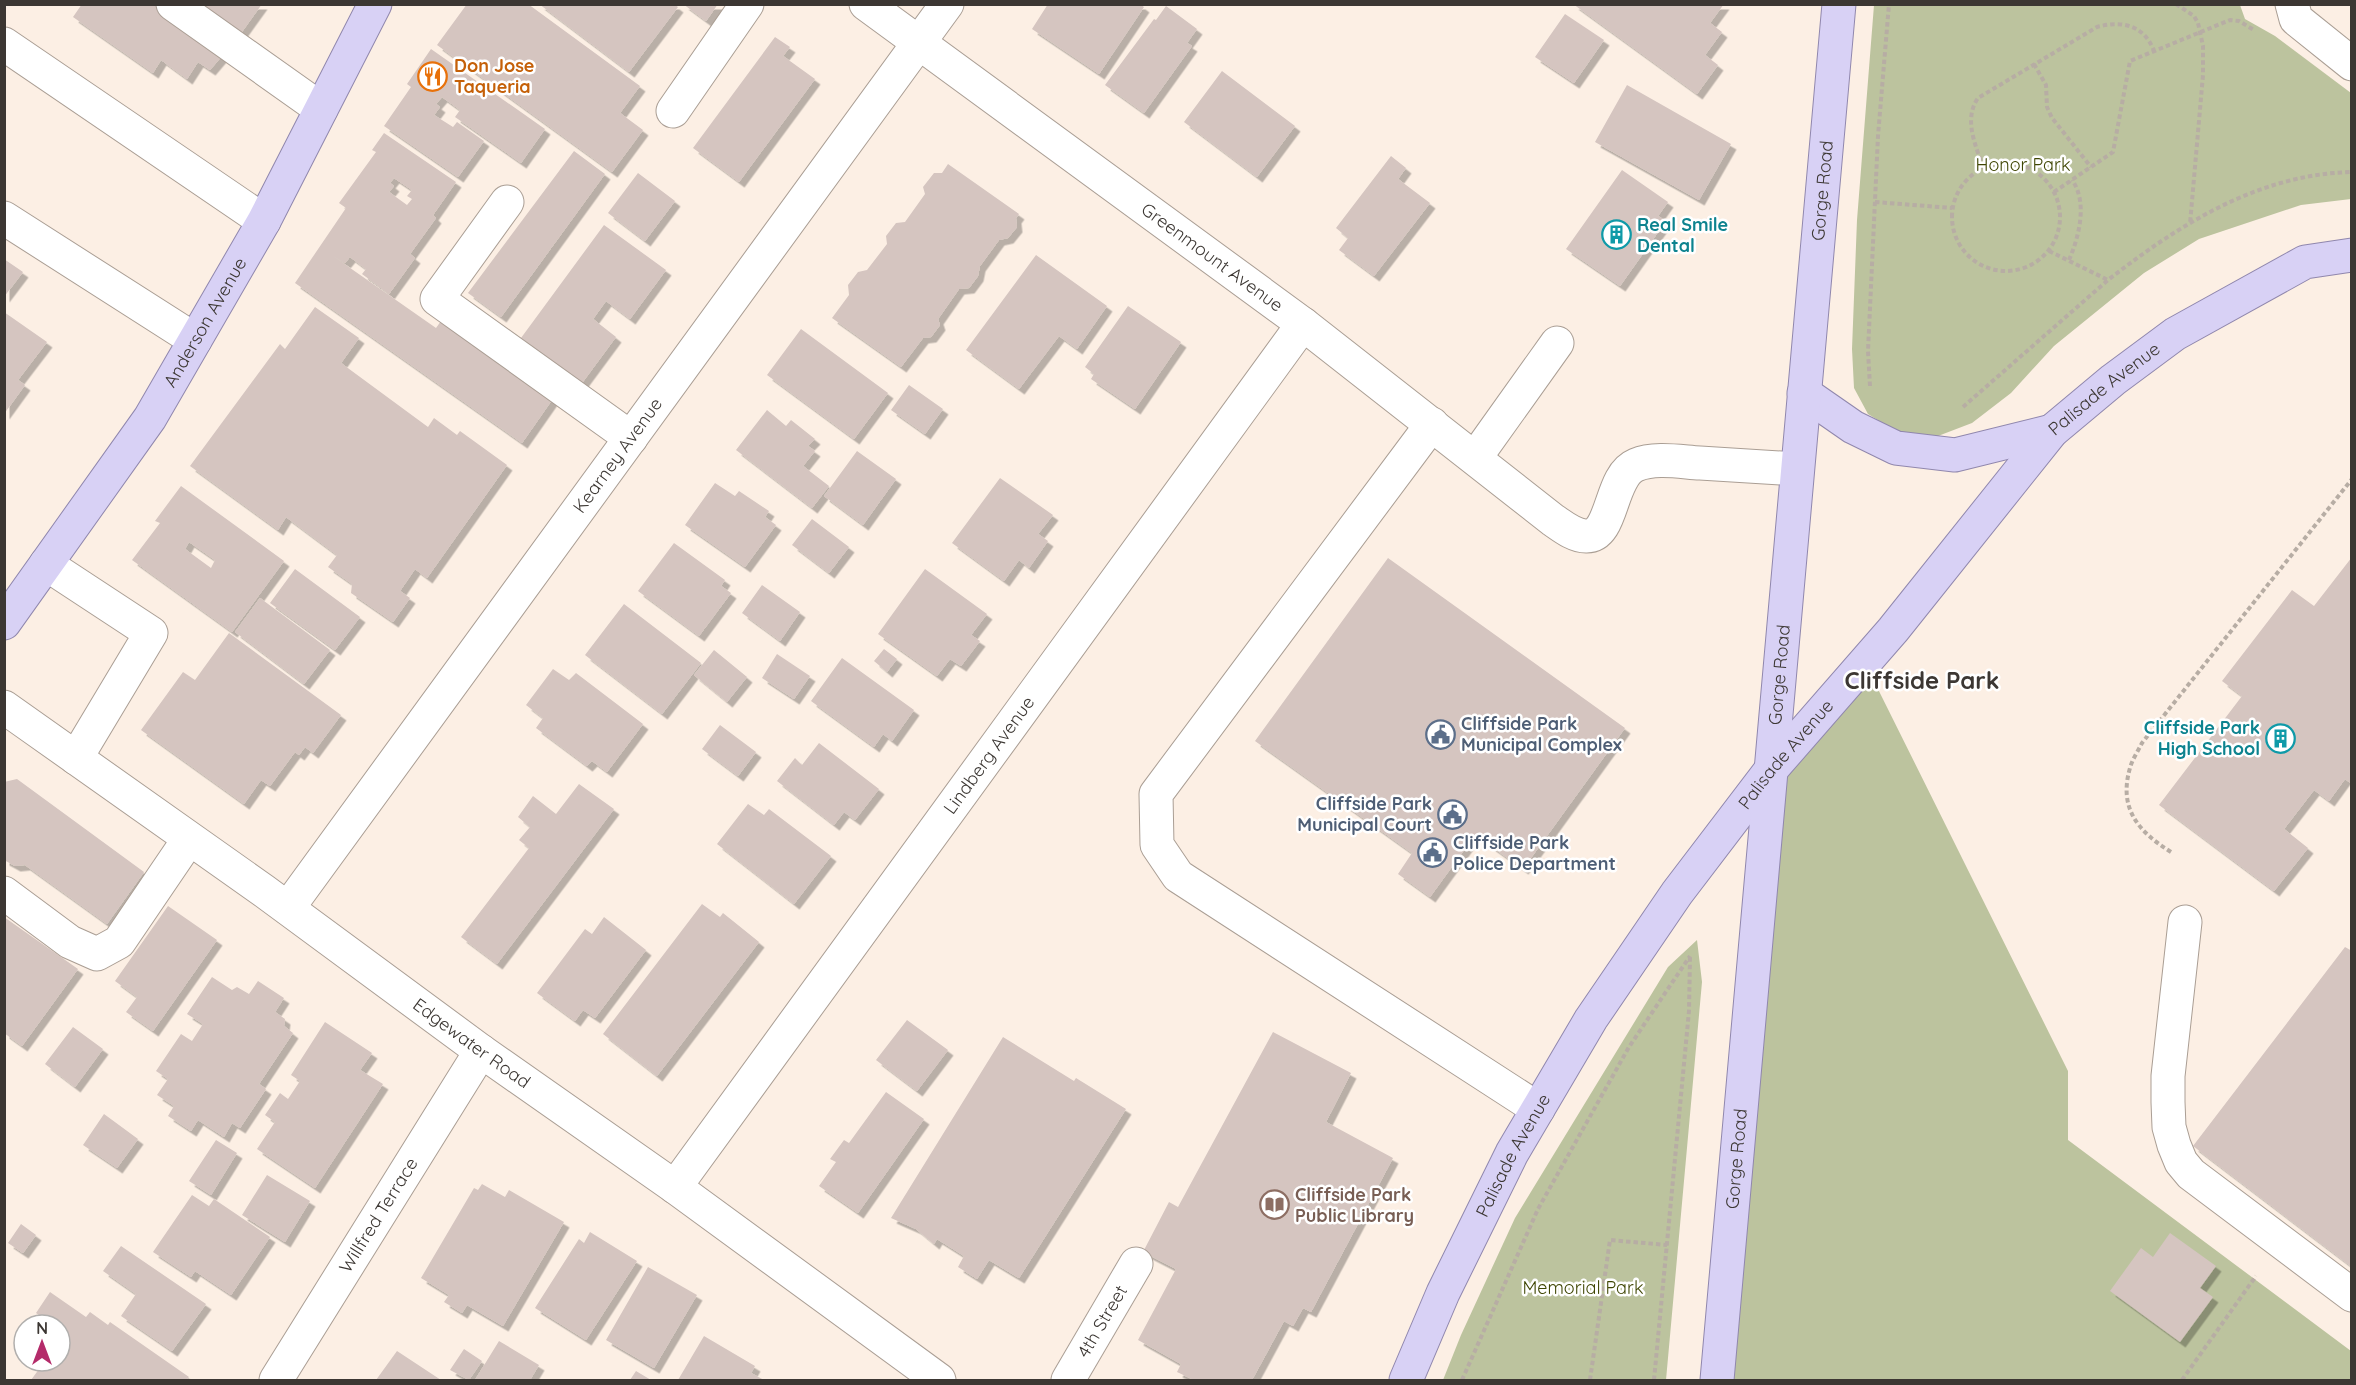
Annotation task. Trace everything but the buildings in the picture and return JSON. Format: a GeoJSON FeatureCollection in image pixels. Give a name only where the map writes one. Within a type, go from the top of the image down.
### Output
{"type":"FeatureCollection","features":[{"type":"Feature","properties":{"kind":"main road","name":"Anderson Avenue"},"geometry":{"type":"LineString","coordinates":[[4,623],[150,418],[264,221],[375,4]]}},
{"type":"Feature","properties":{"kind":"main road","name":"Gorge Road"},"geometry":{"type":"LineString","coordinates":[[1718,1380],[1839,4]]}},
{"type":"Feature","properties":{"kind":"main road","name":"Palisade Avenue"},"geometry":{"type":"LineString","coordinates":[[1406,1380],[1443,1293],[1512,1154],[1591,1019],[1677,893],[1770,771],[1893,630],[2052,431],[2113,380],[2175,334],[2305,262],[2352,255]]}},
{"type":"Feature","properties":{"kind":"main road"},"geometry":{"type":"LineString","coordinates":[[1804,393],[1853,427],[1896,448],[1955,455],[2052,431]]}},
{"type":"Feature","properties":{"kind":"street"},"geometry":{"type":"LineString","coordinates":[[173,4],[321,109]]}},
{"type":"Feature","properties":{"kind":"street"},"geometry":{"type":"LineString","coordinates":[[673,111],[747,4]]}},
{"type":"Feature","properties":{"kind":"street","name":"Greenmount Avenue"},"geometry":{"type":"LineString","coordinates":[[866,4],[1303,324],[1553,520],[1573,532],[1586,536],[1597,533],[1606,521],[1617,488],[1624,476],[1635,465],[1664,461],[1797,469]]}},
{"type":"Feature","properties":{"kind":"street","name":"Kearney Avenue"},"geometry":{"type":"LineString","coordinates":[[288,908],[947,4]]}},
{"type":"Feature","properties":{"kind":"street"},"geometry":{"type":"LineString","coordinates":[[2292,4],[2296,19],[2352,64]]}},
{"type":"Feature","properties":{"kind":"street"},"geometry":{"type":"LineString","coordinates":[[4,44],[264,221]]}},
{"type":"Feature","properties":{"kind":"street"},"geometry":{"type":"LineString","coordinates":[[507,202],[437,299],[631,438]]}},
{"type":"Feature","properties":{"kind":"street"},"geometry":{"type":"LineString","coordinates":[[4,218],[195,340]]}},
{"type":"Feature","properties":{"kind":"street","name":"Lindberg Avenue"},"geometry":{"type":"LineString","coordinates":[[675,1187],[1303,324]]}},
{"type":"Feature","properties":{"kind":"street"},"geometry":{"type":"LineString","coordinates":[[1475,458],[1557,343]]}},
{"type":"Feature","properties":{"kind":"street"},"geometry":{"type":"LineString","coordinates":[[1432,424],[1156,794],[1157,845],[1178,876],[1538,1109]]}},
{"type":"Feature","properties":{"kind":"street"},"geometry":{"type":"LineString","coordinates":[[46,564],[151,633],[76,758]]}},
{"type":"Feature","properties":{"kind":"street","name":"Edgewater Road"},"geometry":{"type":"LineString","coordinates":[[4,707],[288,908],[481,1051],[675,1187],[939,1380]]}},
{"type":"Feature","properties":{"kind":"street"},"geometry":{"type":"LineString","coordinates":[[4,893],[70,942],[97,954],[120,942],[189,839]]}},
{"type":"Feature","properties":{"kind":"street"},"geometry":{"type":"LineString","coordinates":[[2185,922],[2168,1076],[2169,1127],[2181,1162],[2191,1174],[2352,1294]]}},
{"type":"Feature","properties":{"kind":"street","name":"Willfred Terrace"},"geometry":{"type":"LineString","coordinates":[[276,1380],[481,1051]]}},
{"type":"Feature","properties":{"kind":"street","name":"4th Street"},"geometry":{"type":"LineString","coordinates":[[1068,1380],[1136,1264]]}},
{"type":"Feature","properties":{"kind":"path"},"geometry":{"type":"LineString","coordinates":[[1872,393],[1868,351],[1878,136],[1889,4]]}},
{"type":"Feature","properties":{"kind":"path"},"geometry":{"type":"LineString","coordinates":[[2176,4],[2194,16],[2200,32],[2203,58],[2190,224]]}},
{"type":"Feature","properties":{"kind":"path"},"geometry":{"type":"LineString","coordinates":[[2054,192],[2113,152],[2130,61],[2230,20],[2244,23],[2262,36]]}},
{"type":"Feature","properties":{"kind":"path"},"geometry":{"type":"LineString","coordinates":[[1983,168],[1971,126],[1973,105],[1978,98],[2097,27],[2121,22],[2150,40],[2154,51]]}},
{"type":"Feature","properties":{"kind":"path"},"geometry":{"type":"LineString","coordinates":[[2034,64],[2046,85],[2047,107],[2052,118],[2091,167]]}},
{"type":"Feature","properties":{"kind":"path"},"geometry":{"type":"LineString","coordinates":[[2000,163],[2018,164],[2035,171],[2049,182],[2054,192],[2058,199],[2061,216],[2058,234],[2049,250],[2036,263],[2019,270],[2000,271],[1984,267],[1969,256],[1958,242],[1952,226],[1952,208],[1958,191],[1969,177],[1983,168],[2000,163]]}},
{"type":"Feature","properties":{"kind":"path"},"geometry":{"type":"LineString","coordinates":[[1960,409],[2108,280],[2131,262],[2217,207],[2292,178],[2352,172]]}},
{"type":"Feature","properties":{"kind":"path"},"geometry":{"type":"LineString","coordinates":[[2069,260],[2076,245],[2080,203],[2079,190],[2072,180]]}},
{"type":"Feature","properties":{"kind":"path"},"geometry":{"type":"LineString","coordinates":[[1875,202],[1952,208]]}},
{"type":"Feature","properties":{"kind":"path"},"geometry":{"type":"LineString","coordinates":[[2049,250],[2108,280]]}},
{"type":"Feature","properties":{"kind":"path"},"geometry":{"type":"LineString","coordinates":[[2171,852],[2153,841],[2138,826],[2129,809],[2127,788],[2130,768],[2138,751],[2142,743],[2352,479]]}},
{"type":"Feature","properties":{"kind":"path"},"geometry":{"type":"LineString","coordinates":[[1462,1380],[1538,1209],[1629,1047],[1690,956],[1689,1011],[1654,1380]]}},
{"type":"Feature","properties":{"kind":"path"},"geometry":{"type":"LineString","coordinates":[[1590,1380],[1610,1240],[1667,1245]]}},
{"type":"Feature","properties":{"kind":"path"},"geometry":{"type":"LineString","coordinates":[[2182,1380],[2281,1241]]}},
{"type":"Feature","properties":{"kind":"green space","name":"Honor Park"},"geometry":{"type":"Polygon","coordinates":[[[1874,5],[2240,5],[2245,19],[2275,36],[2351,93],[2351,199],[2301,205],[2199,239],[2144,273],[2054,346],[2011,393],[1972,423],[1938,436],[1899,433],[1868,414],[1854,388],[1852,349],[1857,220],[1874,5]]]}},
{"type":"Feature","properties":{"kind":"green space"},"geometry":{"type":"Polygon","coordinates":[[[1865,663],[2068,1071],[2068,1140],[2351,1351],[2351,1380],[1717,1380],[1770,771],[1865,663]]]}},
{"type":"Feature","properties":{"kind":"green space","name":"Memorial Park"},"geometry":{"type":"Polygon","coordinates":[[[1697,940],[1702,982],[1666,1380],[1443,1380],[1461,1335],[1515,1218],[1668,967],[1697,940]]]}},
{"type":"Feature","properties":{"kind":"place","name":"Don Jose Taqueria"},"geometry":{"type":"Point","coordinates":[433,76]}},
{"type":"Feature","properties":{"kind":"place","name":"Real Smile Dental"},"geometry":{"type":"Point","coordinates":[1616,235]}},
{"type":"Feature","properties":{"kind":"place","name":"Cliffside Park Municipal Complex"},"geometry":{"type":"Point","coordinates":[1440,734]}},
{"type":"Feature","properties":{"kind":"place","name":"Cliffside Park High School"},"geometry":{"type":"Point","coordinates":[2281,738]}},
{"type":"Feature","properties":{"kind":"place","name":"Cliffside Park Municipal Court"},"geometry":{"type":"Point","coordinates":[1453,814]}},
{"type":"Feature","properties":{"kind":"place","name":"Cliffside Park Police Department"},"geometry":{"type":"Point","coordinates":[1432,853]}},
{"type":"Feature","properties":{"kind":"place","name":"Cliffside Park Public Library"},"geometry":{"type":"Point","coordinates":[1274,1205]}},
{"type":"Feature","properties":{"kind":"district","name":"Cliffside Park"},"geometry":{"type":"Point","coordinates":[1922,681]}}]}
